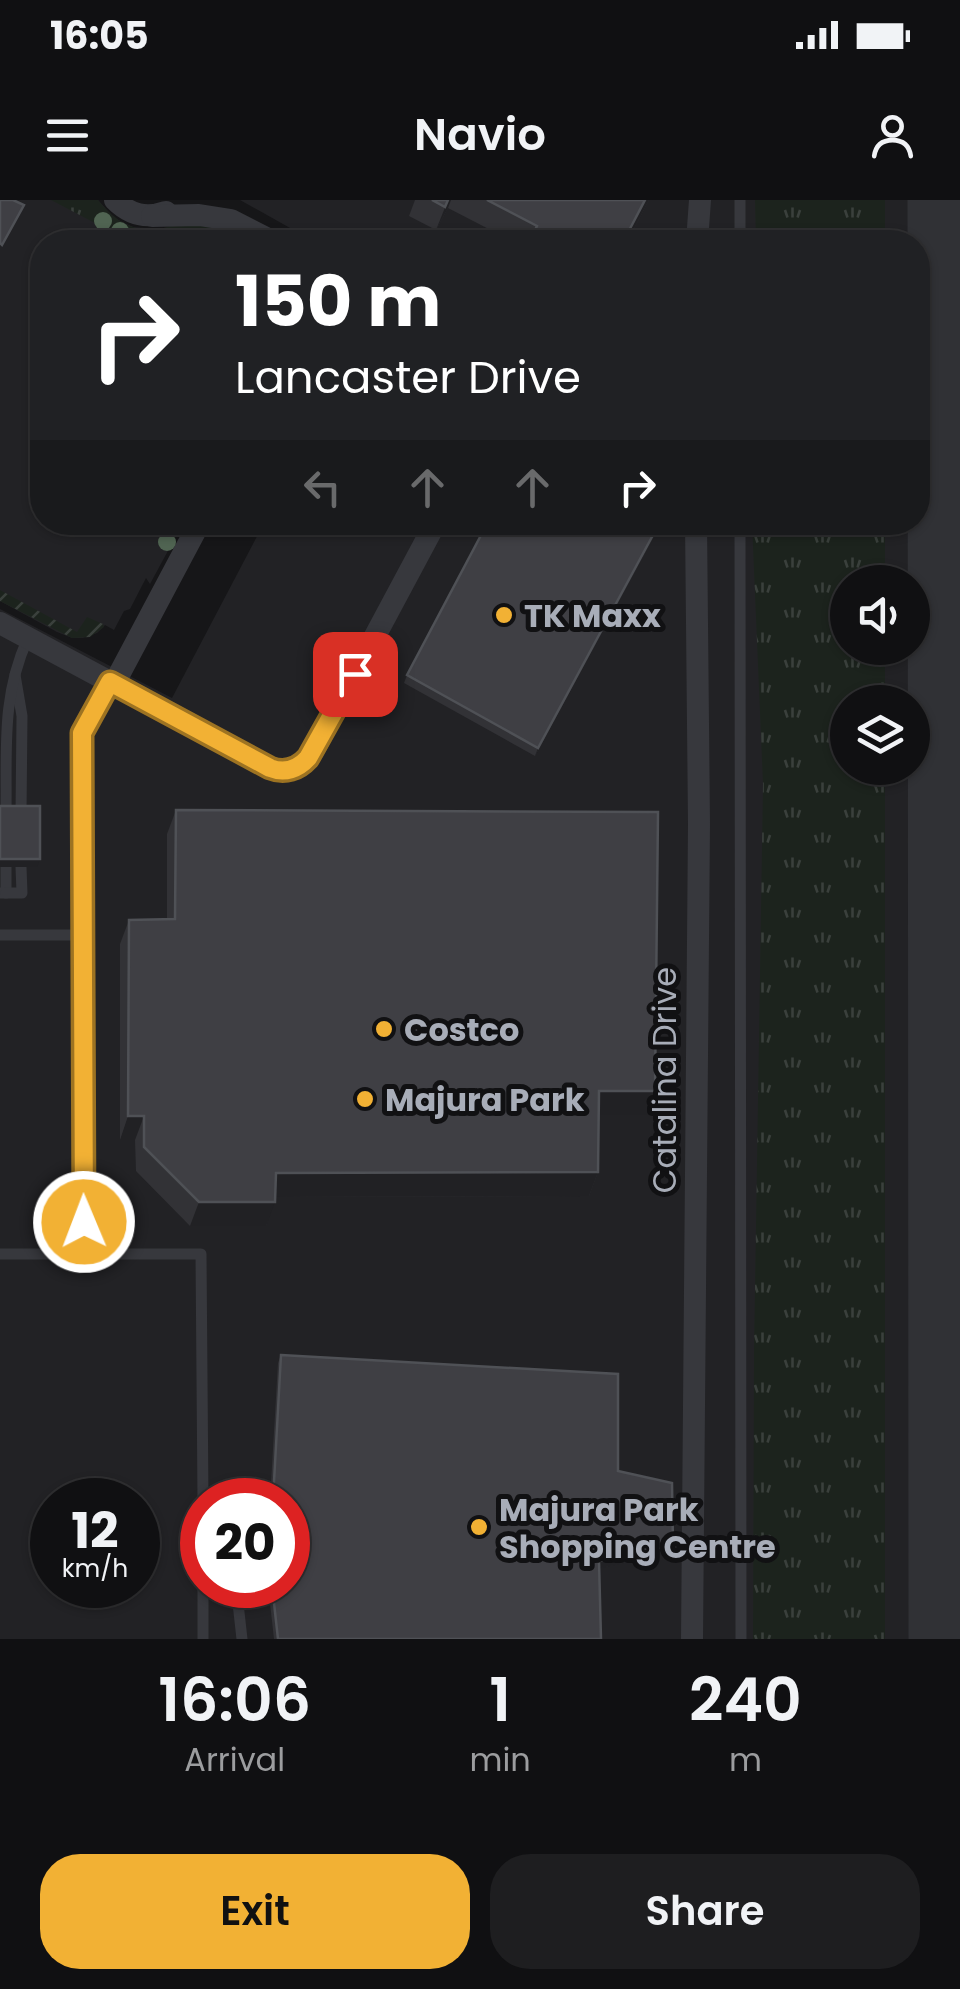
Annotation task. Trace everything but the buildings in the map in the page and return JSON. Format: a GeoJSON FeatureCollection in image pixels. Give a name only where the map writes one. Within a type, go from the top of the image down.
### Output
{"type":"FeatureCollection","features":[{"type":"Feature","properties":{"kind":"street"},"geometry":{"type":"LineString","coordinates":[[115,200],[134,214],[198,215],[232,220],[251,230]]}},
{"type":"Feature","properties":{"kind":"street"},"geometry":{"type":"LineString","coordinates":[[152,216],[170,210],[181,200]]}},
{"type":"Feature","properties":{"kind":"street"},"geometry":{"type":"LineString","coordinates":[[214,200],[232,220]]}},
{"type":"Feature","properties":{"kind":"street"},"geometry":{"type":"LineString","coordinates":[[698,230],[700,200]]}},
{"type":"Feature","properties":{"kind":"street"},"geometry":{"type":"LineString","coordinates":[[83,935],[82,733],[193,535]]}},
{"type":"Feature","properties":{"kind":"street"},"geometry":{"type":"LineString","coordinates":[[0,623],[270,768],[286,771],[299,766],[313,752],[429,535]]}},
{"type":"Feature","properties":{"kind":"street","name":"Catalina Drive"},"geometry":{"type":"LineString","coordinates":[[692,1639],[698,843],[696,535]]}},
{"type":"Feature","properties":{"kind":"lane"},"geometry":{"type":"LineString","coordinates":[[740,200],[740,230]]}},
{"type":"Feature","properties":{"kind":"lane"},"geometry":{"type":"LineString","coordinates":[[740,535],[741,1639]]}},
{"type":"Feature","properties":{"kind":"lane"},"geometry":{"type":"LineString","coordinates":[[6,814],[7,718],[14,671],[28,638]]}},
{"type":"Feature","properties":{"kind":"lane"},"geometry":{"type":"LineString","coordinates":[[14,671],[22,716],[21,814]]}},
{"type":"Feature","properties":{"kind":"lane"},"geometry":{"type":"LineString","coordinates":[[6,867],[3,893],[22,893],[21,867]]}},
{"type":"Feature","properties":{"kind":"lane"},"geometry":{"type":"LineString","coordinates":[[0,935],[83,935],[84,1254]]}},
{"type":"Feature","properties":{"kind":"lane"},"geometry":{"type":"LineString","coordinates":[[0,1254],[201,1254],[203,1478]]}},
{"type":"Feature","properties":{"kind":"lane"},"geometry":{"type":"LineString","coordinates":[[202,1639],[203,1608]]}},
{"type":"Feature","properties":{"kind":"lane"},"geometry":{"type":"LineString","coordinates":[[239,1608],[242,1639]]}},
{"type":"Feature","properties":{"kind":"shaded area"},"geometry":{"type":"Polygon","coordinates":[[[0,200],[98,200],[114,218],[133,227],[173,226],[192,230],[30,230],[30,535],[177,535],[150,584],[146,578],[114,630],[105,625],[97,633],[72,638],[0,601],[0,200]]]}},
{"type":"Feature","properties":{"kind":"shaded area","name":"Majura Park"},"geometry":{"type":"Polygon","coordinates":[[[240,200],[960,200],[960,1639],[0,1639],[0,609],[172,698],[258,535],[930,535],[930,230],[294,230],[240,200]]]}},
{"type":"Feature","properties":{"kind":"green space"},"geometry":{"type":"Polygon","coordinates":[[[51,200],[98,200],[117,219],[141,229],[200,222],[224,230],[108,230],[51,200]]]}},
{"type":"Feature","properties":{"kind":"green space"},"geometry":{"type":"Polygon","coordinates":[[[755,200],[885,200],[885,230],[756,230],[755,200]]]}},
{"type":"Feature","properties":{"kind":"green space"},"geometry":{"type":"Polygon","coordinates":[[[753,535],[885,535],[885,565],[830,565],[830,665],[885,665],[885,685],[830,685],[830,785],[885,785],[885,1639],[753,1639],[763,784],[753,535]]]}},
{"type":"Feature","properties":{"kind":"green space"},"geometry":{"type":"Polygon","coordinates":[[[0,590],[77,632],[87,617],[104,627],[90,637],[72,638],[0,601],[0,590]]]}},
{"type":"Feature","properties":{"kind":"taxiway"},"geometry":{"type":"LineString","coordinates":[[940,200],[941,1639]]}},
{"type":"Feature","properties":{"kind":"place","name":"TK Maxx"},"geometry":{"type":"Point","coordinates":[504,615]}},
{"type":"Feature","properties":{"kind":"place","name":"Costco"},"geometry":{"type":"Point","coordinates":[384,1029]}},
{"type":"Feature","properties":{"kind":"place","name":"Majura Park"},"geometry":{"type":"Point","coordinates":[365,1099]}},
{"type":"Feature","properties":{"kind":"place","name":"Majura Park Shopping Centre"},"geometry":{"type":"Point","coordinates":[479,1527]}},
{"type":"Feature","properties":{"kind":"route"},"geometry":{"type":"LineString","coordinates":[[84,1222],[82,733],[110,682],[270,768],[286,771],[308,758],[355,674]]}}]}
